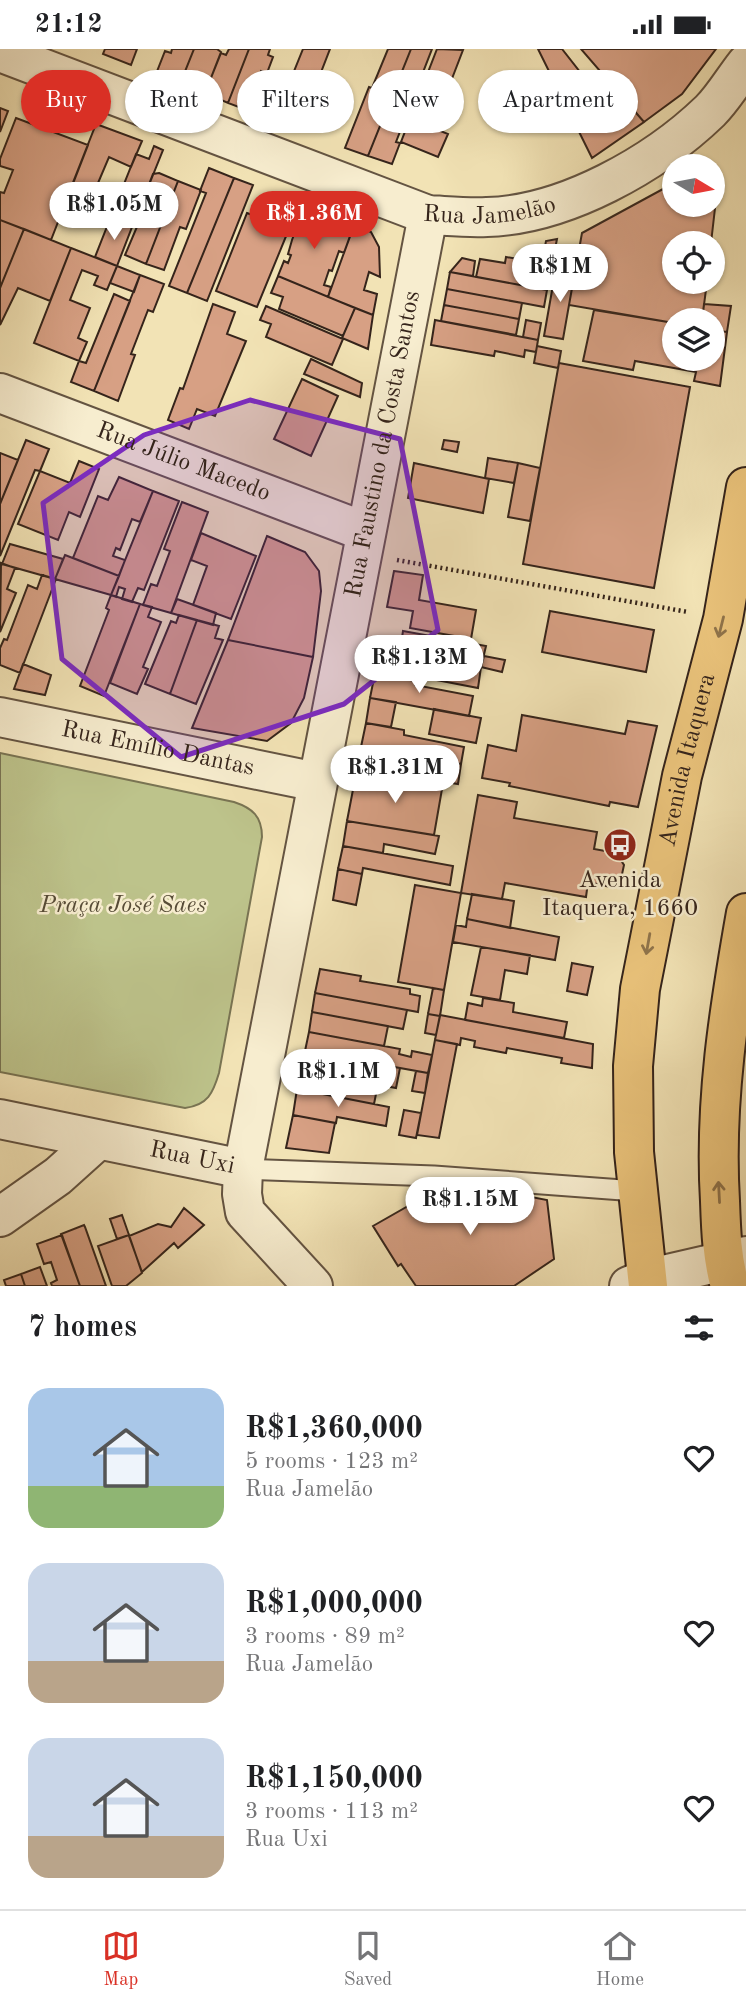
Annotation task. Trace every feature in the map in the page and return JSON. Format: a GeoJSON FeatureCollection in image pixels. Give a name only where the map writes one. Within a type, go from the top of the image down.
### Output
{"type":"FeatureCollection","features":[{"type":"Feature","properties":{"kind":"main road","name":"Avenida Itaquera"},"geometry":{"type":"LineString","coordinates":[[641,1284],[633,1066],[640,989],[682,776],[723,619],[746,487]]}},
{"type":"Feature","properties":{"kind":"main road"},"geometry":{"type":"LineString","coordinates":[[733,1267],[718,1170],[724,1039],[746,913]]}},
{"type":"Feature","properties":{"kind":"street","name":"Rua Jamelão"},"geometry":{"type":"LineString","coordinates":[[0,52],[428,215],[488,218],[530,211],[591,191],[661,152],[711,110],[746,64]]}},
{"type":"Feature","properties":{"kind":"street","name":"Rua Faustino da Costa Santos"},"geometry":{"type":"LineString","coordinates":[[243,1169],[428,215]]}},
{"type":"Feature","properties":{"kind":"street","name":"Rua Júlio Macedo"},"geometry":{"type":"LineString","coordinates":[[0,393],[364,543]]}},
{"type":"Feature","properties":{"kind":"street","name":"Rua Emílio Dantas"},"geometry":{"type":"LineString","coordinates":[[0,717],[317,782]]}},
{"type":"Feature","properties":{"kind":"street","name":"Rua Uxi"},"geometry":{"type":"LineString","coordinates":[[0,1119],[243,1169],[242,1194],[245,1212],[313,1286]]}},
{"type":"Feature","properties":{"kind":"street"},"geometry":{"type":"LineString","coordinates":[[0,1217],[58,1176],[98,1140]]}},
{"type":"Feature","properties":{"kind":"street"},"geometry":{"type":"LineString","coordinates":[[641,1284],[733,1267]]}},
{"type":"Feature","properties":{"kind":"lane"},"geometry":{"type":"LineString","coordinates":[[243,1169],[434,1176],[636,1191]]}},
{"type":"Feature","properties":{"kind":"path"},"geometry":{"type":"LineString","coordinates":[[364,543],[723,619]]}},
{"type":"Feature","properties":{"kind":"highlighted area"},"geometry":{"type":"Polygon","coordinates":[[[250,400],[400,439],[438,630],[344,704],[181,757],[62,659],[43,503],[144,435],[250,400]]]}},
{"type":"Feature","properties":{"kind":"green space","name":"Praça José Saes"},"geometry":{"type":"Polygon","coordinates":[[[0,753],[234,802],[251,810],[258,818],[262,837],[219,1073],[212,1092],[199,1104],[185,1108],[0,1072],[0,753]]]}},
{"type":"Feature","properties":{"kind":"building"},"geometry":{"type":"Polygon","coordinates":[[[105,49],[137,49],[131,65],[103,54],[105,49]]]}},
{"type":"Feature","properties":{"kind":"building"},"geometry":{"type":"Polygon","coordinates":[[[172,49],[194,49],[186,70],[158,70],[165,51],[171,53],[172,49]]]}},
{"type":"Feature","properties":{"kind":"building"},"geometry":{"type":"Polygon","coordinates":[[[194,49],[217,49],[221,52],[214,70],[186,70],[194,49]]]}},
{"type":"Feature","properties":{"kind":"building"},"geometry":{"type":"Polygon","coordinates":[[[229,49],[249,49],[241,70],[237,70],[237,80],[228,103],[223,101],[223,70],[214,70],[221,53],[226,55],[229,49]]]}},
{"type":"Feature","properties":{"kind":"building"},"geometry":{"type":"Polygon","coordinates":[[[249,49],[270,49],[268,55],[273,57],[268,70],[241,70],[249,49]]]}},
{"type":"Feature","properties":{"kind":"building"},"geometry":{"type":"Polygon","coordinates":[[[303,49],[330,49],[322,70],[295,70],[303,49]]]}},
{"type":"Feature","properties":{"kind":"building"},"geometry":{"type":"Polygon","coordinates":[[[388,49],[411,49],[403,70],[379,70],[388,49]]]}},
{"type":"Feature","properties":{"kind":"building"},"geometry":{"type":"Polygon","coordinates":[[[411,49],[432,49],[424,70],[403,70],[411,49]]]}},
{"type":"Feature","properties":{"kind":"building"},"geometry":{"type":"Polygon","coordinates":[[[437,49],[463,50],[455,70],[429,70],[437,49]]]}},
{"type":"Feature","properties":{"kind":"building"},"geometry":{"type":"Polygon","coordinates":[[[538,49],[562,49],[578,70],[548,70],[538,49]]]}},
{"type":"Feature","properties":{"kind":"building"},"geometry":{"type":"Polygon","coordinates":[[[581,49],[716,49],[682,94],[644,122],[638,115],[638,70],[599,70],[581,49]]]}},
{"type":"Feature","properties":{"kind":"building"},"geometry":{"type":"Polygon","coordinates":[[[237,80],[237,106],[228,103],[237,80]]]}},
{"type":"Feature","properties":{"kind":"building"},"geometry":{"type":"Polygon","coordinates":[[[368,90],[368,133],[377,133],[368,156],[345,148],[351,133],[354,133],[354,125],[368,90]]]}},
{"type":"Feature","properties":{"kind":"building"},"geometry":{"type":"Polygon","coordinates":[[[0,108],[8,111],[0,132],[0,108]]]}},
{"type":"Feature","properties":{"kind":"building"},"geometry":{"type":"Polygon","coordinates":[[[638,115],[644,122],[638,126],[638,115]]]}},
{"type":"Feature","properties":{"kind":"building"},"geometry":{"type":"Polygon","coordinates":[[[16,118],[21,120],[21,133],[56,133],[88,145],[51,240],[0,220],[0,192],[4,193],[13,170],[0,166],[0,159],[16,118]]]}},
{"type":"Feature","properties":{"kind":"building"},"geometry":{"type":"Polygon","coordinates":[[[111,130],[142,141],[131,167],[109,157],[98,183],[121,193],[110,219],[65,203],[92,133],[111,133],[111,130]]]}},
{"type":"Feature","properties":{"kind":"building"},"geometry":{"type":"Polygon","coordinates":[[[377,133],[399,133],[396,142],[400,143],[392,164],[368,156],[377,133]]]}},
{"type":"Feature","properties":{"kind":"building"},"geometry":{"type":"Polygon","coordinates":[[[404,133],[448,134],[438,157],[401,142],[404,133]]]}},
{"type":"Feature","properties":{"kind":"building"},"geometry":{"type":"Polygon","coordinates":[[[580,133],[628,133],[592,158],[580,133]]]}},
{"type":"Feature","properties":{"kind":"building"},"geometry":{"type":"Polygon","coordinates":[[[154,146],[163,150],[132,227],[110,219],[136,154],[149,159],[154,146]]]}},
{"type":"Feature","properties":{"kind":"building"},"geometry":{"type":"Polygon","coordinates":[[[209,168],[234,178],[187,293],[169,286],[206,193],[200,191],[209,168]]]}},
{"type":"Feature","properties":{"kind":"building"},"geometry":{"type":"Polygon","coordinates":[[[159,173],[178,181],[146,264],[125,255],[153,189],[148,187],[153,174],[159,173]]]}},
{"type":"Feature","properties":{"kind":"building"},"geometry":{"type":"Polygon","coordinates":[[[234,178],[253,185],[207,301],[187,293],[234,178]]]}},
{"type":"Feature","properties":{"kind":"building"},"geometry":{"type":"Polygon","coordinates":[[[178,181],[201,190],[186,229],[180,227],[164,270],[146,264],[178,181]]]}},
{"type":"Feature","properties":{"kind":"building"},"geometry":{"type":"Polygon","coordinates":[[[662,190],[662,217],[714,217],[712,231],[662,231],[662,294],[705,294],[704,308],[662,308],[662,321],[569,305],[582,233],[662,190]]]}},
{"type":"Feature","properties":{"kind":"building"},"geometry":{"type":"Polygon","coordinates":[[[305,206],[327,215],[325,220],[352,231],[344,253],[339,251],[332,271],[329,270],[324,285],[331,287],[328,297],[278,276],[284,261],[288,263],[292,240],[305,206]]]}},
{"type":"Feature","properties":{"kind":"building"},"geometry":{"type":"Polygon","coordinates":[[[247,213],[289,229],[257,307],[216,291],[247,213]]]}},
{"type":"Feature","properties":{"kind":"building"},"geometry":{"type":"Polygon","coordinates":[[[110,219],[132,227],[117,266],[95,257],[110,219]]]}},
{"type":"Feature","properties":{"kind":"building"},"geometry":{"type":"Polygon","coordinates":[[[0,220],[24,229],[0,288],[0,220]]]}},
{"type":"Feature","properties":{"kind":"building"},"geometry":{"type":"Polygon","coordinates":[[[354,225],[371,232],[379,247],[380,277],[369,272],[364,290],[377,294],[373,315],[328,297],[354,225]]]}},
{"type":"Feature","properties":{"kind":"building"},"geometry":{"type":"Polygon","coordinates":[[[24,229],[71,248],[50,301],[18,288],[0,325],[0,288],[24,229]]]}},
{"type":"Feature","properties":{"kind":"building"},"geometry":{"type":"Polygon","coordinates":[[[557,239],[547,290],[537,288],[546,241],[557,239]]]}},
{"type":"Feature","properties":{"kind":"building"},"geometry":{"type":"Polygon","coordinates":[[[71,248],[117,266],[107,290],[94,285],[98,276],[82,270],[70,300],[90,308],[78,338],[87,342],[79,361],[34,343],[71,248]]]}},
{"type":"Feature","properties":{"kind":"building"},"geometry":{"type":"Polygon","coordinates":[[[506,257],[541,263],[537,288],[476,277],[480,259],[505,263],[506,257]]]}},
{"type":"Feature","properties":{"kind":"building"},"geometry":{"type":"Polygon","coordinates":[[[462,258],[475,261],[473,276],[450,272],[462,258]]]}},
{"type":"Feature","properties":{"kind":"building"},"geometry":{"type":"Polygon","coordinates":[[[117,266],[140,275],[134,292],[110,283],[117,266]]]}},
{"type":"Feature","properties":{"kind":"building"},"geometry":{"type":"Polygon","coordinates":[[[556,268],[575,271],[563,339],[544,336],[556,268]]]}},
{"type":"Feature","properties":{"kind":"building"},"geometry":{"type":"Polygon","coordinates":[[[450,272],[547,290],[544,307],[447,289],[450,272]]]}},
{"type":"Feature","properties":{"kind":"building"},"geometry":{"type":"Polygon","coordinates":[[[140,275],[164,284],[153,312],[148,310],[131,354],[135,355],[118,401],[94,391],[140,275]]]}},
{"type":"Feature","properties":{"kind":"building"},"geometry":{"type":"Polygon","coordinates":[[[278,276],[355,308],[343,336],[279,309],[283,297],[271,293],[278,276]]]}},
{"type":"Feature","properties":{"kind":"building"},"geometry":{"type":"Polygon","coordinates":[[[447,289],[522,303],[519,319],[444,305],[447,289]]]}},
{"type":"Feature","properties":{"kind":"building"},"geometry":{"type":"Polygon","coordinates":[[[114,294],[130,301],[94,391],[71,382],[79,361],[86,363],[114,294]]]}},
{"type":"Feature","properties":{"kind":"building"},"geometry":{"type":"Polygon","coordinates":[[[213,304],[235,312],[227,334],[246,341],[215,416],[197,409],[189,429],[168,420],[180,388],[183,389],[213,304]]]}},
{"type":"Feature","properties":{"kind":"building"},"geometry":{"type":"Polygon","coordinates":[[[704,304],[731,306],[727,332],[725,308],[704,308],[704,304]]]}},
{"type":"Feature","properties":{"kind":"building"},"geometry":{"type":"Polygon","coordinates":[[[444,305],[519,319],[516,335],[441,321],[444,305]]]}},
{"type":"Feature","properties":{"kind":"building"},"geometry":{"type":"Polygon","coordinates":[[[266,306],[343,339],[332,365],[266,337],[271,324],[260,320],[266,306]]]}},
{"type":"Feature","properties":{"kind":"building"},"geometry":{"type":"Polygon","coordinates":[[[355,308],[373,315],[368,349],[342,338],[355,308]]]}},
{"type":"Feature","properties":{"kind":"building"},"geometry":{"type":"Polygon","coordinates":[[[594,310],[662,321],[662,366],[635,361],[633,370],[583,361],[594,310]]]}},
{"type":"Feature","properties":{"kind":"building"},"geometry":{"type":"Polygon","coordinates":[[[435,320],[538,340],[536,352],[525,350],[524,357],[495,351],[494,356],[431,345],[435,320]]]}},
{"type":"Feature","properties":{"kind":"building"},"geometry":{"type":"Polygon","coordinates":[[[526,320],[541,323],[538,340],[523,337],[526,320]]]}},
{"type":"Feature","properties":{"kind":"building"},"geometry":{"type":"Polygon","coordinates":[[[537,346],[561,351],[558,368],[534,363],[537,346]]]}},
{"type":"Feature","properties":{"kind":"building"},"geometry":{"type":"Polygon","coordinates":[[[311,359],[362,383],[360,397],[304,374],[311,359]]]}},
{"type":"Feature","properties":{"kind":"building"},"geometry":{"type":"Polygon","coordinates":[[[559,363],[690,387],[654,588],[523,564],[559,363]]]}},
{"type":"Feature","properties":{"kind":"building"},"geometry":{"type":"Polygon","coordinates":[[[690,371],[722,371],[720,386],[694,381],[696,372],[690,371]]]}},
{"type":"Feature","properties":{"kind":"building"},"geometry":{"type":"Polygon","coordinates":[[[302,379],[338,396],[311,456],[274,439],[302,379]]]}},
{"type":"Feature","properties":{"kind":"building"},"geometry":{"type":"Polygon","coordinates":[[[26,440],[49,449],[40,471],[35,470],[0,556],[0,504],[26,440]]]}},
{"type":"Feature","properties":{"kind":"building"},"geometry":{"type":"Polygon","coordinates":[[[444,440],[459,442],[457,452],[442,449],[444,440]]]}},
{"type":"Feature","properties":{"kind":"building"},"geometry":{"type":"Polygon","coordinates":[[[0,453],[18,460],[0,504],[0,453]]]}},
{"type":"Feature","properties":{"kind":"building"},"geometry":{"type":"Polygon","coordinates":[[[488,458],[518,463],[514,483],[485,478],[488,458]]]}},
{"type":"Feature","properties":{"kind":"building"},"geometry":{"type":"Polygon","coordinates":[[[79,461],[99,469],[80,517],[69,512],[58,540],[18,524],[40,471],[70,483],[79,461]]]}},
{"type":"Feature","properties":{"kind":"building"},"geometry":{"type":"Polygon","coordinates":[[[414,463],[489,479],[483,513],[408,498],[414,463]]]}},
{"type":"Feature","properties":{"kind":"building"},"geometry":{"type":"Polygon","coordinates":[[[518,463],[540,468],[530,521],[508,517],[518,463]]]}},
{"type":"Feature","properties":{"kind":"building"},"geometry":{"type":"Polygon","coordinates":[[[119,477],[153,491],[140,522],[132,519],[120,550],[116,548],[113,556],[125,560],[119,576],[73,558],[98,496],[108,500],[119,477]]]}},
{"type":"Feature","properties":{"kind":"building"},"geometry":{"type":"Polygon","coordinates":[[[153,491],[179,501],[144,590],[138,588],[132,602],[122,599],[125,589],[119,587],[116,597],[111,595],[153,491]]]}},
{"type":"Feature","properties":{"kind":"building"},"geometry":{"type":"Polygon","coordinates":[[[182,502],[208,512],[171,613],[143,605],[151,584],[157,586],[170,551],[164,549],[182,502]]]}},
{"type":"Feature","properties":{"kind":"building"},"geometry":{"type":"Polygon","coordinates":[[[201,533],[256,556],[231,619],[193,605],[207,566],[191,560],[201,533]]]}},
{"type":"Feature","properties":{"kind":"building"},"geometry":{"type":"Polygon","coordinates":[[[267,536],[305,552],[319,571],[321,591],[313,657],[228,640],[267,536]]]}},
{"type":"Feature","properties":{"kind":"building"},"geometry":{"type":"Polygon","coordinates":[[[10,544],[63,559],[55,579],[2,564],[10,544]]]}},
{"type":"Feature","properties":{"kind":"building"},"geometry":{"type":"Polygon","coordinates":[[[65,555],[119,576],[111,595],[55,579],[65,555]]]}},
{"type":"Feature","properties":{"kind":"building"},"geometry":{"type":"Polygon","coordinates":[[[1,563],[15,568],[7,589],[16,593],[0,632],[1,563]]]}},
{"type":"Feature","properties":{"kind":"building"},"geometry":{"type":"Polygon","coordinates":[[[394,571],[423,575],[419,600],[476,610],[471,639],[410,628],[413,611],[387,607],[394,571]]]}},
{"type":"Feature","properties":{"kind":"building"},"geometry":{"type":"Polygon","coordinates":[[[42,575],[56,579],[20,673],[0,665],[0,648],[4,639],[7,640],[28,585],[37,589],[42,575]]]}},
{"type":"Feature","properties":{"kind":"building"},"geometry":{"type":"Polygon","coordinates":[[[111,595],[140,604],[104,696],[80,686],[109,610],[106,608],[111,595]]]}},
{"type":"Feature","properties":{"kind":"building"},"geometry":{"type":"Polygon","coordinates":[[[177,599],[216,613],[213,625],[171,613],[177,599]]]}},
{"type":"Feature","properties":{"kind":"building"},"geometry":{"type":"Polygon","coordinates":[[[140,604],[152,607],[148,617],[161,622],[143,667],[148,669],[137,694],[110,683],[140,604]]]}},
{"type":"Feature","properties":{"kind":"building"},"geometry":{"type":"Polygon","coordinates":[[[550,611],[654,630],[646,672],[542,652],[550,611]]]}},
{"type":"Feature","properties":{"kind":"building"},"geometry":{"type":"Polygon","coordinates":[[[179,615],[197,620],[170,694],[145,684],[171,621],[176,623],[179,615]]]}},
{"type":"Feature","properties":{"kind":"building"},"geometry":{"type":"Polygon","coordinates":[[[197,620],[219,626],[215,638],[223,640],[196,704],[170,694],[197,620]]]}},
{"type":"Feature","properties":{"kind":"building"},"geometry":{"type":"Polygon","coordinates":[[[403,631],[486,646],[481,667],[400,651],[403,631]]]}},
{"type":"Feature","properties":{"kind":"building"},"geometry":{"type":"Polygon","coordinates":[[[228,640],[313,657],[304,698],[291,723],[267,741],[192,728],[228,640]]]}},
{"type":"Feature","properties":{"kind":"building"},"geometry":{"type":"Polygon","coordinates":[[[400,651],[481,667],[478,688],[395,672],[400,651]]]}},
{"type":"Feature","properties":{"kind":"building"},"geometry":{"type":"Polygon","coordinates":[[[484,656],[505,660],[502,672],[481,667],[484,656]]]}},
{"type":"Feature","properties":{"kind":"building"},"geometry":{"type":"Polygon","coordinates":[[[23,664],[51,675],[45,695],[14,689],[23,664]]]}},
{"type":"Feature","properties":{"kind":"building"},"geometry":{"type":"Polygon","coordinates":[[[375,673],[415,681],[415,685],[473,696],[469,716],[370,698],[375,673]]]}},
{"type":"Feature","properties":{"kind":"building"},"geometry":{"type":"Polygon","coordinates":[[[370,698],[396,702],[391,727],[366,723],[370,698]]]}},
{"type":"Feature","properties":{"kind":"building"},"geometry":{"type":"Polygon","coordinates":[[[434,709],[481,718],[476,743],[429,734],[434,709]]]}},
{"type":"Feature","properties":{"kind":"building"},"geometry":{"type":"Polygon","coordinates":[[[522,715],[625,734],[628,721],[657,726],[638,807],[610,802],[609,806],[482,778],[488,745],[516,751],[522,715]]]}},
{"type":"Feature","properties":{"kind":"building"},"geometry":{"type":"Polygon","coordinates":[[[366,723],[404,730],[404,735],[464,747],[461,764],[361,747],[366,723]]]}},
{"type":"Feature","properties":{"kind":"building"},"geometry":{"type":"Polygon","coordinates":[[[371,749],[461,764],[458,784],[402,775],[400,781],[366,776],[371,749]]]}},
{"type":"Feature","properties":{"kind":"building"},"geometry":{"type":"Polygon","coordinates":[[[356,774],[442,789],[434,835],[347,821],[356,774]]]}},
{"type":"Feature","properties":{"kind":"building"},"geometry":{"type":"Polygon","coordinates":[[[478,795],[517,802],[514,818],[597,832],[594,849],[616,853],[624,865],[621,879],[610,887],[588,882],[586,897],[505,883],[502,899],[461,893],[478,795]]]}},
{"type":"Feature","properties":{"kind":"building"},"geometry":{"type":"Polygon","coordinates":[[[347,821],[439,836],[435,854],[384,844],[383,853],[343,846],[347,821]]]}},
{"type":"Feature","properties":{"kind":"building"},"geometry":{"type":"Polygon","coordinates":[[[343,846],[453,866],[450,885],[363,868],[362,874],[338,869],[343,846]]]}},
{"type":"Feature","properties":{"kind":"building"},"geometry":{"type":"Polygon","coordinates":[[[338,869],[362,874],[356,905],[333,900],[338,869]]]}},
{"type":"Feature","properties":{"kind":"building"},"geometry":{"type":"Polygon","coordinates":[[[415,885],[461,893],[444,990],[398,982],[415,885]]]}},
{"type":"Feature","properties":{"kind":"building"},"geometry":{"type":"Polygon","coordinates":[[[472,894],[514,901],[510,928],[467,919],[472,894]]]}},
{"type":"Feature","properties":{"kind":"building"},"geometry":{"type":"Polygon","coordinates":[[[467,919],[559,937],[555,960],[453,942],[456,925],[466,927],[467,919]]]}},
{"type":"Feature","properties":{"kind":"building"},"geometry":{"type":"Polygon","coordinates":[[[481,947],[530,955],[527,974],[505,970],[500,1000],[471,995],[481,947]]]}},
{"type":"Feature","properties":{"kind":"building"},"geometry":{"type":"Polygon","coordinates":[[[572,963],[593,967],[587,995],[567,991],[572,963]]]}},
{"type":"Feature","properties":{"kind":"building"},"geometry":{"type":"Polygon","coordinates":[[[320,969],[361,976],[360,981],[410,989],[410,994],[420,996],[418,1012],[315,993],[320,969]]]}},
{"type":"Feature","properties":{"kind":"building"},"geometry":{"type":"Polygon","coordinates":[[[433,988],[444,990],[440,1016],[428,1014],[433,988]]]}},
{"type":"Feature","properties":{"kind":"building"},"geometry":{"type":"Polygon","coordinates":[[[315,993],[407,1010],[403,1029],[312,1012],[315,993]]]}},
{"type":"Feature","properties":{"kind":"building"},"geometry":{"type":"Polygon","coordinates":[[[483,998],[514,1003],[513,1012],[567,1022],[564,1038],[465,1020],[468,1003],[482,1006],[483,998]]]}},
{"type":"Feature","properties":{"kind":"building"},"geometry":{"type":"Polygon","coordinates":[[[312,1012],[388,1026],[384,1046],[309,1032],[312,1012]]]}},
{"type":"Feature","properties":{"kind":"building"},"geometry":{"type":"Polygon","coordinates":[[[428,1014],[440,1016],[436,1035],[425,1033],[428,1014]]]}},
{"type":"Feature","properties":{"kind":"building"},"geometry":{"type":"Polygon","coordinates":[[[440,1015],[593,1044],[592,1068],[561,1063],[562,1058],[507,1048],[506,1053],[474,1047],[475,1041],[461,1038],[460,1045],[435,1040],[440,1015]]]}},
{"type":"Feature","properties":{"kind":"building"},"geometry":{"type":"Polygon","coordinates":[[[309,1032],[400,1049],[399,1054],[411,1057],[412,1051],[432,1055],[428,1073],[305,1051],[309,1032]]]}},
{"type":"Feature","properties":{"kind":"building"},"geometry":{"type":"Polygon","coordinates":[[[435,1040],[457,1044],[439,1138],[417,1135],[435,1040]]]}},
{"type":"Feature","properties":{"kind":"building"},"geometry":{"type":"Polygon","coordinates":[[[305,1051],[400,1068],[396,1088],[301,1070],[305,1051]]]}},
{"type":"Feature","properties":{"kind":"building"},"geometry":{"type":"Polygon","coordinates":[[[301,1070],[378,1084],[374,1104],[297,1089],[301,1070]]]}},
{"type":"Feature","properties":{"kind":"building"},"geometry":{"type":"Polygon","coordinates":[[[416,1071],[428,1073],[425,1093],[412,1091],[416,1071]]]}},
{"type":"Feature","properties":{"kind":"building"},"geometry":{"type":"Polygon","coordinates":[[[297,1089],[389,1107],[386,1126],[337,1117],[336,1123],[293,1115],[297,1089]]]}},
{"type":"Feature","properties":{"kind":"building"},"geometry":{"type":"Polygon","coordinates":[[[404,1110],[421,1113],[416,1138],[399,1135],[404,1110]]]}},
{"type":"Feature","properties":{"kind":"building"},"geometry":{"type":"Polygon","coordinates":[[[293,1115],[335,1123],[329,1153],[286,1148],[293,1115]]]}},
{"type":"Feature","properties":{"kind":"building"},"geometry":{"type":"Polygon","coordinates":[[[444,1180],[547,1200],[554,1259],[514,1286],[416,1286],[401,1264],[398,1266],[373,1226],[443,1186],[444,1180]]]}},
{"type":"Feature","properties":{"kind":"building"},"geometry":{"type":"Polygon","coordinates":[[[184,1208],[204,1225],[178,1248],[174,1243],[142,1272],[129,1236],[158,1224],[171,1227],[184,1208]]]}},
{"type":"Feature","properties":{"kind":"building"},"geometry":{"type":"Polygon","coordinates":[[[122,1215],[129,1235],[117,1239],[110,1219],[122,1215]]]}},
{"type":"Feature","properties":{"kind":"building"},"geometry":{"type":"Polygon","coordinates":[[[84,1225],[106,1286],[80,1286],[61,1234],[84,1225]]]}},
{"type":"Feature","properties":{"kind":"building"},"geometry":{"type":"Polygon","coordinates":[[[62,1235],[80,1286],[52,1286],[51,1283],[57,1280],[51,1262],[44,1264],[37,1244],[62,1235]]]}},
{"type":"Feature","properties":{"kind":"building"},"geometry":{"type":"Polygon","coordinates":[[[129,1235],[142,1273],[126,1286],[112,1286],[98,1246],[129,1235]]]}},
{"type":"Feature","properties":{"kind":"building"},"geometry":{"type":"Polygon","coordinates":[[[40,1267],[47,1286],[25,1286],[21,1274],[40,1267]]]}},
{"type":"Feature","properties":{"kind":"building"},"geometry":{"type":"Polygon","coordinates":[[[21,1274],[25,1286],[6,1286],[4,1280],[21,1274]]]}},
{"type":"Feature","properties":{"kind":"place","name":"Avenida Itaquera, 1660"},"geometry":{"type":"Point","coordinates":[620,845]}}]}
